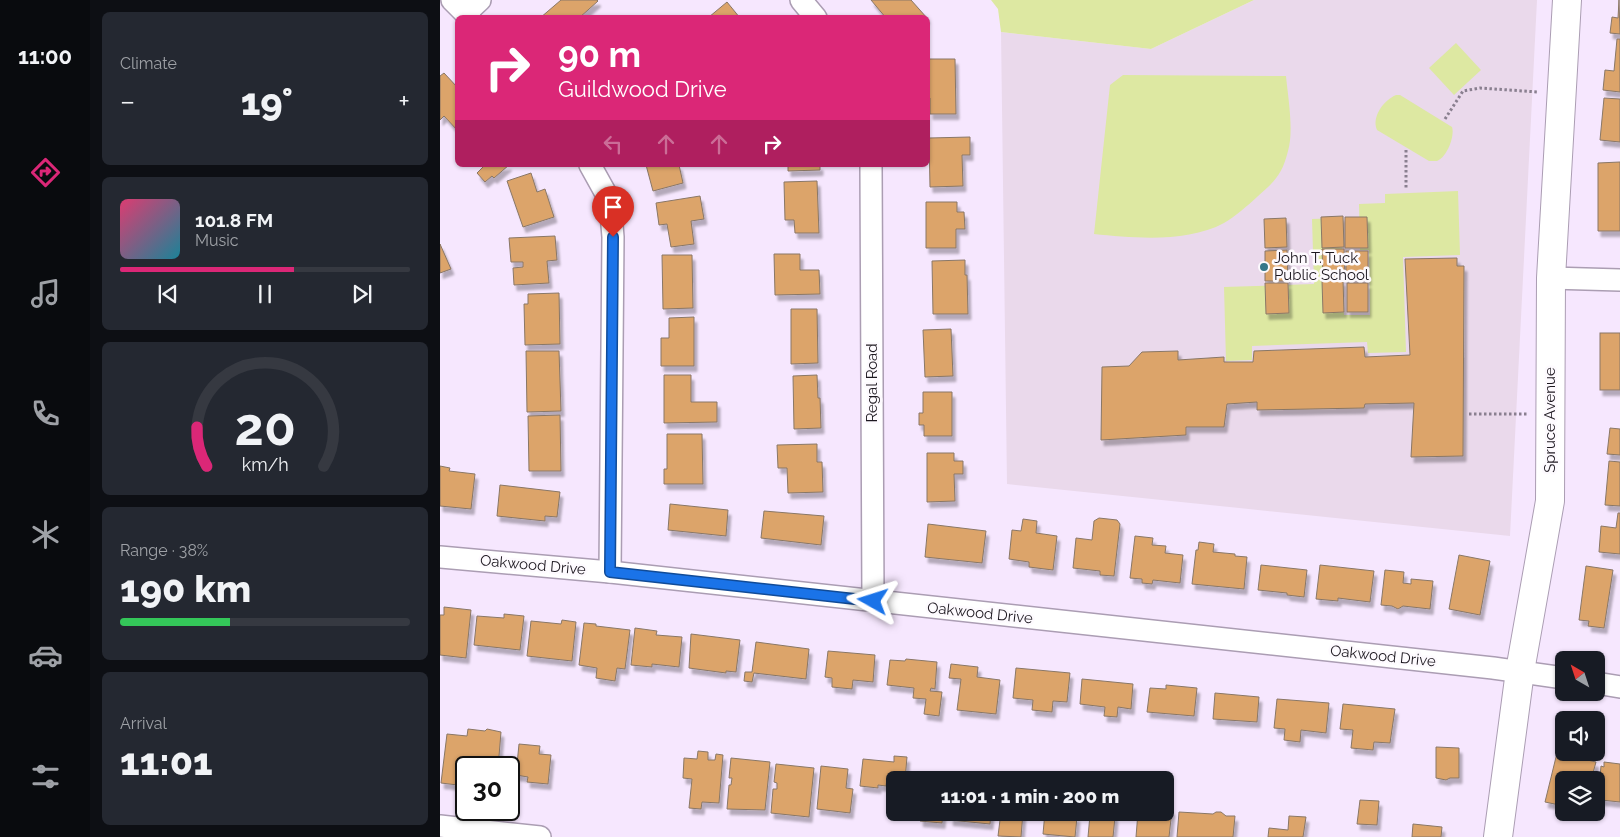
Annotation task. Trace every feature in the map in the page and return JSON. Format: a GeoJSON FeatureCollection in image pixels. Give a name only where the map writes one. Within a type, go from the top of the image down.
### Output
{"type":"FeatureCollection","features":[{"type":"Feature","properties":{"kind":"street"},"geometry":{"type":"LineString","coordinates":[[801,0],[814,15]]}},
{"type":"Feature","properties":{"kind":"street","name":"Spruce Avenue"},"geometry":{"type":"LineString","coordinates":[[1498,837],[1520,671],[1550,501],[1551,278],[1567,0]]}},
{"type":"Feature","properties":{"kind":"street"},"geometry":{"type":"LineString","coordinates":[[591,167],[610,200],[613,237],[610,572]]}},
{"type":"Feature","properties":{"kind":"street","name":"Regal Road"},"geometry":{"type":"LineString","coordinates":[[871,167],[873,601]]}},
{"type":"Feature","properties":{"kind":"street"},"geometry":{"type":"LineString","coordinates":[[1551,278],[1620,280]]}},
{"type":"Feature","properties":{"kind":"street","name":"Oakwood Drive"},"geometry":{"type":"LineString","coordinates":[[440,557],[610,572],[1520,671],[1555,677]]}},
{"type":"Feature","properties":{"kind":"street"},"geometry":{"type":"LineString","coordinates":[[1605,684],[1620,687]]}},
{"type":"Feature","properties":{"kind":"street"},"geometry":{"type":"LineString","coordinates":[[440,826],[540,837]]}},
{"type":"Feature","properties":{"kind":"path"},"geometry":{"type":"LineString","coordinates":[[1445,119],[1463,91],[1480,88],[1562,94]]}},
{"type":"Feature","properties":{"kind":"path"},"geometry":{"type":"LineString","coordinates":[[1406,150],[1406,189]]}},
{"type":"Feature","properties":{"kind":"path"},"geometry":{"type":"LineString","coordinates":[[1468,414],[1550,413]]}},
{"type":"Feature","properties":{"kind":"shaded area","name":"John T. Tuck Public School"},"geometry":{"type":"Polygon","coordinates":[[[1254,0],[1537,0],[1510,536],[1007,484],[1001,32],[1151,49],[1254,0]]]}},
{"type":"Feature","properties":{"kind":"green space"},"geometry":{"type":"Polygon","coordinates":[[[991,0],[1254,0],[1151,49],[1001,32],[998,9],[991,0]]]}},
{"type":"Feature","properties":{"kind":"green space"},"geometry":{"type":"Polygon","coordinates":[[[1456,43],[1481,70],[1454,95],[1429,68],[1456,43]]]}},
{"type":"Feature","properties":{"kind":"green space"},"geometry":{"type":"Polygon","coordinates":[[[1123,75],[1286,76],[1291,134],[1286,159],[1277,177],[1233,217],[1224,223],[1194,234],[1143,238],[1094,234],[1110,85],[1123,75]]]}},
{"type":"Feature","properties":{"kind":"green space"},"geometry":{"type":"Polygon","coordinates":[[[1396,95],[1400,95],[1452,127],[1453,131],[1449,146],[1441,159],[1429,161],[1377,130],[1377,115],[1383,105],[1396,95]]]}},
{"type":"Feature","properties":{"kind":"green space"},"geometry":{"type":"Polygon","coordinates":[[[1458,191],[1460,255],[1403,257],[1406,352],[1368,353],[1367,342],[1252,346],[1252,360],[1226,361],[1224,287],[1314,284],[1312,219],[1341,218],[1344,315],[1370,315],[1369,250],[1360,250],[1359,204],[1385,203],[1385,194],[1458,191]]]}},
{"type":"Feature","properties":{"kind":"building"},"geometry":{"type":"Polygon","coordinates":[[[561,0],[598,1],[582,15],[544,15],[561,0]]]}},
{"type":"Feature","properties":{"kind":"building"},"geometry":{"type":"Polygon","coordinates":[[[871,0],[911,0],[924,15],[884,15],[871,0]]]}},
{"type":"Feature","properties":{"kind":"building"},"geometry":{"type":"Polygon","coordinates":[[[1619,0],[1620,34],[1610,33],[1612,17],[1618,18],[1619,0]]]}},
{"type":"Feature","properties":{"kind":"building"},"geometry":{"type":"Polygon","coordinates":[[[727,2],[738,15],[711,15],[727,2]]]}},
{"type":"Feature","properties":{"kind":"building"},"geometry":{"type":"Polygon","coordinates":[[[1617,39],[1620,39],[1620,92],[1603,90],[1605,70],[1614,71],[1617,39]]]}},
{"type":"Feature","properties":{"kind":"building"},"geometry":{"type":"Polygon","coordinates":[[[930,59],[955,59],[956,114],[930,114],[930,59]]]}},
{"type":"Feature","properties":{"kind":"building"},"geometry":{"type":"Polygon","coordinates":[[[444,73],[455,85],[455,128],[444,116],[440,120],[440,76],[444,73]]]}},
{"type":"Feature","properties":{"kind":"building"},"geometry":{"type":"Polygon","coordinates":[[[1604,98],[1620,99],[1620,142],[1600,140],[1604,98]]]}},
{"type":"Feature","properties":{"kind":"building"},"geometry":{"type":"Polygon","coordinates":[[[970,137],[970,155],[962,155],[963,186],[930,187],[930,138],[970,137]]]}},
{"type":"Feature","properties":{"kind":"building"},"geometry":{"type":"Polygon","coordinates":[[[1620,162],[1620,231],[1598,231],[1598,163],[1620,162]]]}},
{"type":"Feature","properties":{"kind":"building"},"geometry":{"type":"Polygon","coordinates":[[[483,167],[507,167],[494,178],[492,176],[485,182],[477,173],[483,167]]]}},
{"type":"Feature","properties":{"kind":"building"},"geometry":{"type":"Polygon","coordinates":[[[647,167],[679,167],[683,183],[653,191],[647,167]]]}},
{"type":"Feature","properties":{"kind":"building"},"geometry":{"type":"Polygon","coordinates":[[[788,167],[820,167],[820,170],[788,171],[788,167]]]}},
{"type":"Feature","properties":{"kind":"building"},"geometry":{"type":"Polygon","coordinates":[[[531,173],[537,192],[545,189],[554,217],[523,227],[507,181],[531,173]]]}},
{"type":"Feature","properties":{"kind":"building"},"geometry":{"type":"Polygon","coordinates":[[[817,181],[819,233],[795,233],[794,220],[785,220],[784,182],[817,181]]]}},
{"type":"Feature","properties":{"kind":"building"},"geometry":{"type":"Polygon","coordinates":[[[700,196],[704,219],[691,221],[694,244],[671,247],[667,224],[659,225],[656,203],[700,196]]]}},
{"type":"Feature","properties":{"kind":"building"},"geometry":{"type":"Polygon","coordinates":[[[926,202],[957,202],[957,212],[964,212],[965,229],[956,229],[956,248],[926,248],[926,202]]]}},
{"type":"Feature","properties":{"kind":"building"},"geometry":{"type":"Polygon","coordinates":[[[1343,216],[1344,247],[1322,248],[1321,217],[1343,216]]]}},
{"type":"Feature","properties":{"kind":"building"},"geometry":{"type":"Polygon","coordinates":[[[1345,217],[1367,217],[1368,248],[1345,248],[1345,217]]]}},
{"type":"Feature","properties":{"kind":"building"},"geometry":{"type":"Polygon","coordinates":[[[1286,218],[1287,247],[1265,248],[1264,219],[1286,218]]]}},
{"type":"Feature","properties":{"kind":"building"},"geometry":{"type":"Polygon","coordinates":[[[555,236],[557,260],[547,261],[549,283],[514,285],[513,268],[523,267],[523,262],[511,262],[509,238],[555,236]]]}},
{"type":"Feature","properties":{"kind":"building"},"geometry":{"type":"Polygon","coordinates":[[[440,244],[451,269],[440,273],[440,244]]]}},
{"type":"Feature","properties":{"kind":"building"},"geometry":{"type":"Polygon","coordinates":[[[1322,249],[1344,249],[1345,277],[1323,278],[1322,249]]]}},
{"type":"Feature","properties":{"kind":"building"},"geometry":{"type":"Polygon","coordinates":[[[1287,250],[1288,281],[1265,281],[1265,251],[1287,250]]]}},
{"type":"Feature","properties":{"kind":"building"},"geometry":{"type":"Polygon","coordinates":[[[1346,251],[1368,251],[1368,280],[1346,280],[1346,251]]]}},
{"type":"Feature","properties":{"kind":"building"},"geometry":{"type":"Polygon","coordinates":[[[774,254],[800,254],[800,270],[819,270],[820,294],[775,295],[774,254]]]}},
{"type":"Feature","properties":{"kind":"building"},"geometry":{"type":"Polygon","coordinates":[[[662,255],[692,255],[693,308],[663,309],[662,255]]]}},
{"type":"Feature","properties":{"kind":"building"},"geometry":{"type":"Polygon","coordinates":[[[1457,258],[1457,266],[1464,266],[1463,456],[1411,457],[1414,403],[1365,404],[1364,408],[1257,410],[1257,402],[1227,404],[1224,427],[1186,427],[1186,435],[1101,440],[1102,367],[1129,366],[1142,352],[1178,351],[1178,360],[1224,357],[1224,362],[1253,362],[1254,351],[1364,347],[1365,357],[1410,355],[1405,259],[1457,258]]]}},
{"type":"Feature","properties":{"kind":"building"},"geometry":{"type":"Polygon","coordinates":[[[965,260],[968,314],[933,314],[932,261],[965,260]]]}},
{"type":"Feature","properties":{"kind":"building"},"geometry":{"type":"Polygon","coordinates":[[[1343,280],[1344,312],[1323,313],[1322,281],[1343,280]]]}},
{"type":"Feature","properties":{"kind":"building"},"geometry":{"type":"Polygon","coordinates":[[[1265,283],[1288,283],[1289,313],[1266,314],[1265,283]]]}},
{"type":"Feature","properties":{"kind":"building"},"geometry":{"type":"Polygon","coordinates":[[[1347,283],[1368,283],[1368,312],[1347,312],[1347,283]]]}},
{"type":"Feature","properties":{"kind":"building"},"geometry":{"type":"Polygon","coordinates":[[[559,293],[560,344],[525,345],[524,304],[528,304],[528,294],[559,293]]]}},
{"type":"Feature","properties":{"kind":"building"},"geometry":{"type":"Polygon","coordinates":[[[791,309],[817,309],[818,363],[791,364],[791,309]]]}},
{"type":"Feature","properties":{"kind":"building"},"geometry":{"type":"Polygon","coordinates":[[[694,317],[694,366],[661,366],[661,338],[669,338],[669,318],[694,317]]]}},
{"type":"Feature","properties":{"kind":"building"},"geometry":{"type":"Polygon","coordinates":[[[951,329],[953,376],[925,377],[923,330],[951,329]]]}},
{"type":"Feature","properties":{"kind":"building"},"geometry":{"type":"Polygon","coordinates":[[[1600,333],[1620,333],[1620,390],[1600,390],[1600,333]]]}},
{"type":"Feature","properties":{"kind":"building"},"geometry":{"type":"Polygon","coordinates":[[[526,351],[559,351],[561,411],[527,412],[526,351]]]}},
{"type":"Feature","properties":{"kind":"building"},"geometry":{"type":"Polygon","coordinates":[[[664,375],[691,375],[691,402],[717,402],[717,422],[664,423],[664,375]]]}},
{"type":"Feature","properties":{"kind":"building"},"geometry":{"type":"Polygon","coordinates":[[[817,375],[821,428],[794,429],[793,376],[817,375]]]}},
{"type":"Feature","properties":{"kind":"building"},"geometry":{"type":"Polygon","coordinates":[[[923,392],[952,392],[952,436],[924,436],[924,425],[919,425],[919,413],[923,413],[923,392]]]}},
{"type":"Feature","properties":{"kind":"building"},"geometry":{"type":"Polygon","coordinates":[[[560,415],[561,471],[529,471],[528,416],[560,415]]]}},
{"type":"Feature","properties":{"kind":"building"},"geometry":{"type":"Polygon","coordinates":[[[1610,428],[1620,429],[1620,455],[1607,454],[1610,428]]]}},
{"type":"Feature","properties":{"kind":"building"},"geometry":{"type":"Polygon","coordinates":[[[667,434],[702,434],[703,484],[664,484],[664,469],[667,469],[667,434]]]}},
{"type":"Feature","properties":{"kind":"building"},"geometry":{"type":"Polygon","coordinates":[[[817,444],[817,462],[822,462],[823,492],[788,493],[787,468],[778,468],[777,445],[817,444]]]}},
{"type":"Feature","properties":{"kind":"building"},"geometry":{"type":"Polygon","coordinates":[[[927,453],[954,453],[954,461],[963,461],[963,474],[954,474],[955,501],[927,502],[927,453]]]}},
{"type":"Feature","properties":{"kind":"building"},"geometry":{"type":"Polygon","coordinates":[[[1609,461],[1620,462],[1620,506],[1605,505],[1609,461]]]}},
{"type":"Feature","properties":{"kind":"building"},"geometry":{"type":"Polygon","coordinates":[[[440,466],[450,468],[449,471],[475,474],[471,509],[440,506],[440,466]]]}},
{"type":"Feature","properties":{"kind":"building"},"geometry":{"type":"Polygon","coordinates":[[[500,485],[560,492],[557,517],[545,516],[545,521],[497,516],[500,485]]]}},
{"type":"Feature","properties":{"kind":"building"},"geometry":{"type":"Polygon","coordinates":[[[670,504],[728,510],[726,536],[668,530],[670,504]]]}},
{"type":"Feature","properties":{"kind":"building"},"geometry":{"type":"Polygon","coordinates":[[[764,511],[824,516],[821,545],[761,538],[764,511]]]}},
{"type":"Feature","properties":{"kind":"building"},"geometry":{"type":"Polygon","coordinates":[[[1618,513],[1620,513],[1620,554],[1599,552],[1601,526],[1616,528],[1618,513]]]}},
{"type":"Feature","properties":{"kind":"building"},"geometry":{"type":"Polygon","coordinates":[[[1099,518],[1117,520],[1120,524],[1114,576],[1100,575],[1100,571],[1073,568],[1076,538],[1092,540],[1094,521],[1099,518]]]}},
{"type":"Feature","properties":{"kind":"building"},"geometry":{"type":"Polygon","coordinates":[[[1023,519],[1037,521],[1036,533],[1057,536],[1053,570],[1029,567],[1029,562],[1009,559],[1012,530],[1021,531],[1023,519]]]}},
{"type":"Feature","properties":{"kind":"building"},"geometry":{"type":"Polygon","coordinates":[[[928,524],[986,531],[982,563],[925,557],[928,524]]]}},
{"type":"Feature","properties":{"kind":"building"},"geometry":{"type":"Polygon","coordinates":[[[1135,536],[1153,538],[1152,545],[1166,546],[1165,553],[1183,555],[1180,583],[1153,580],[1152,584],[1142,583],[1142,579],[1130,578],[1135,536]]]}},
{"type":"Feature","properties":{"kind":"building"},"geometry":{"type":"Polygon","coordinates":[[[1199,542],[1214,544],[1213,552],[1247,557],[1244,589],[1192,584],[1196,550],[1198,550],[1199,542]]]}},
{"type":"Feature","properties":{"kind":"building"},"geometry":{"type":"Polygon","coordinates":[[[1459,555],[1490,561],[1480,615],[1449,609],[1459,555]]]}},
{"type":"Feature","properties":{"kind":"building"},"geometry":{"type":"Polygon","coordinates":[[[1261,565],[1307,570],[1304,597],[1258,590],[1261,565]]]}},
{"type":"Feature","properties":{"kind":"building"},"geometry":{"type":"Polygon","coordinates":[[[1320,565],[1374,571],[1370,602],[1338,598],[1338,601],[1316,599],[1320,565]]]}},
{"type":"Feature","properties":{"kind":"building"},"geometry":{"type":"Polygon","coordinates":[[[1586,566],[1613,570],[1604,628],[1588,626],[1589,621],[1579,620],[1586,566]]]}},
{"type":"Feature","properties":{"kind":"building"},"geometry":{"type":"Polygon","coordinates":[[[1385,570],[1404,572],[1403,583],[1411,584],[1411,579],[1433,581],[1430,609],[1403,606],[1398,609],[1392,606],[1381,605],[1385,570]]]}},
{"type":"Feature","properties":{"kind":"building"},"geometry":{"type":"Polygon","coordinates":[[[444,607],[471,610],[466,658],[440,655],[440,615],[444,615],[444,607]]]}},
{"type":"Feature","properties":{"kind":"building"},"geometry":{"type":"Polygon","coordinates":[[[504,614],[524,616],[520,650],[474,645],[477,616],[504,618],[504,614]]]}},
{"type":"Feature","properties":{"kind":"building"},"geometry":{"type":"Polygon","coordinates":[[[562,620],[576,622],[572,661],[527,656],[531,621],[561,624],[562,620]]]}},
{"type":"Feature","properties":{"kind":"building"},"geometry":{"type":"Polygon","coordinates":[[[584,623],[630,630],[625,669],[617,668],[615,681],[596,678],[597,668],[579,665],[584,623]]]}},
{"type":"Feature","properties":{"kind":"building"},"geometry":{"type":"Polygon","coordinates":[[[635,628],[657,631],[656,635],[682,637],[679,667],[652,664],[652,667],[631,665],[635,628]]]}},
{"type":"Feature","properties":{"kind":"building"},"geometry":{"type":"Polygon","coordinates":[[[691,634],[740,640],[736,672],[726,671],[726,673],[689,668],[691,634]]]}},
{"type":"Feature","properties":{"kind":"building"},"geometry":{"type":"Polygon","coordinates":[[[756,642],[809,649],[806,679],[754,673],[752,682],[744,681],[745,672],[752,672],[756,642]]]}},
{"type":"Feature","properties":{"kind":"building"},"geometry":{"type":"Polygon","coordinates":[[[828,651],[875,655],[873,682],[853,680],[852,689],[832,687],[832,678],[825,677],[828,651]]]}},
{"type":"Feature","properties":{"kind":"building"},"geometry":{"type":"Polygon","coordinates":[[[906,659],[937,662],[935,689],[931,688],[930,691],[942,692],[939,716],[924,714],[926,699],[913,698],[914,688],[887,685],[890,660],[905,661],[906,659]]]}},
{"type":"Feature","properties":{"kind":"building"},"geometry":{"type":"Polygon","coordinates":[[[951,664],[978,667],[977,677],[1000,680],[996,714],[957,710],[961,679],[949,678],[951,664]]]}},
{"type":"Feature","properties":{"kind":"building"},"geometry":{"type":"Polygon","coordinates":[[[1016,668],[1070,673],[1067,702],[1053,701],[1052,712],[1032,710],[1033,700],[1013,698],[1016,668]]]}},
{"type":"Feature","properties":{"kind":"building"},"geometry":{"type":"Polygon","coordinates":[[[1082,679],[1133,684],[1131,709],[1118,707],[1117,717],[1104,716],[1105,707],[1080,704],[1082,679]]]}},
{"type":"Feature","properties":{"kind":"building"},"geometry":{"type":"Polygon","coordinates":[[[1166,685],[1197,688],[1194,716],[1147,712],[1150,688],[1166,689],[1166,685]]]}},
{"type":"Feature","properties":{"kind":"building"},"geometry":{"type":"Polygon","coordinates":[[[1215,693],[1259,697],[1257,722],[1213,719],[1215,693]]]}},
{"type":"Feature","properties":{"kind":"building"},"geometry":{"type":"Polygon","coordinates":[[[1277,699],[1329,703],[1326,733],[1301,730],[1300,742],[1284,740],[1285,729],[1274,728],[1277,699]]]}},
{"type":"Feature","properties":{"kind":"building"},"geometry":{"type":"Polygon","coordinates":[[[1343,704],[1395,709],[1390,743],[1374,742],[1373,750],[1351,748],[1353,730],[1340,729],[1343,704]]]}},
{"type":"Feature","properties":{"kind":"building"},"geometry":{"type":"Polygon","coordinates":[[[468,729],[485,731],[487,729],[501,732],[499,756],[455,756],[455,785],[441,783],[447,734],[467,736],[468,729]]]}},
{"type":"Feature","properties":{"kind":"building"},"geometry":{"type":"Polygon","coordinates":[[[519,744],[540,746],[539,754],[551,755],[548,784],[527,782],[528,777],[520,776],[520,756],[518,756],[519,744]]]}},
{"type":"Feature","properties":{"kind":"building"},"geometry":{"type":"Polygon","coordinates":[[[1436,747],[1459,748],[1459,778],[1446,780],[1436,778],[1436,747]]]}},
{"type":"Feature","properties":{"kind":"building"},"geometry":{"type":"Polygon","coordinates":[[[698,751],[708,752],[708,760],[715,760],[716,754],[723,755],[719,803],[702,802],[701,809],[689,808],[692,779],[683,778],[684,758],[697,759],[698,751]]]}},
{"type":"Feature","properties":{"kind":"building"},"geometry":{"type":"Polygon","coordinates":[[[894,756],[907,757],[906,771],[886,771],[886,786],[878,785],[878,788],[860,786],[863,759],[894,762],[894,756]]]}},
{"type":"Feature","properties":{"kind":"building"},"geometry":{"type":"Polygon","coordinates":[[[731,758],[770,762],[765,810],[727,809],[729,785],[731,785],[732,778],[729,778],[731,758]]]}},
{"type":"Feature","properties":{"kind":"building"},"geometry":{"type":"Polygon","coordinates":[[[1555,761],[1596,762],[1594,771],[1555,771],[1555,804],[1545,802],[1555,761]]]}},
{"type":"Feature","properties":{"kind":"building"},"geometry":{"type":"Polygon","coordinates":[[[1604,762],[1620,764],[1620,802],[1605,800],[1605,771],[1601,771],[1601,766],[1604,767],[1604,762]]]}},
{"type":"Feature","properties":{"kind":"building"},"geometry":{"type":"Polygon","coordinates":[[[776,764],[814,768],[809,817],[771,813],[773,789],[777,789],[777,783],[774,782],[776,764]]]}},
{"type":"Feature","properties":{"kind":"building"},"geometry":{"type":"Polygon","coordinates":[[[821,766],[848,769],[846,788],[853,789],[850,813],[817,809],[821,766]]]}},
{"type":"Feature","properties":{"kind":"building"},"geometry":{"type":"Polygon","coordinates":[[[1360,800],[1379,801],[1377,825],[1357,824],[1360,800]]]}},
{"type":"Feature","properties":{"kind":"building"},"geometry":{"type":"Polygon","coordinates":[[[1179,812],[1213,814],[1221,812],[1226,816],[1235,816],[1233,837],[1177,837],[1179,812]]]}},
{"type":"Feature","properties":{"kind":"building"},"geometry":{"type":"Polygon","coordinates":[[[1289,816],[1306,817],[1303,837],[1268,837],[1269,828],[1288,830],[1289,816]]]}},
{"type":"Feature","properties":{"kind":"building"},"geometry":{"type":"Polygon","coordinates":[[[920,821],[942,821],[942,823],[920,821]]]}},
{"type":"Feature","properties":{"kind":"building"},"geometry":{"type":"Polygon","coordinates":[[[960,821],[990,821],[990,824],[960,821]]]}},
{"type":"Feature","properties":{"kind":"building"},"geometry":{"type":"Polygon","coordinates":[[[1000,821],[1022,821],[1021,837],[998,836],[1000,821]]]}},
{"type":"Feature","properties":{"kind":"building"},"geometry":{"type":"Polygon","coordinates":[[[1044,821],[1077,821],[1075,837],[1043,834],[1044,821]]]}},
{"type":"Feature","properties":{"kind":"building"},"geometry":{"type":"Polygon","coordinates":[[[1089,821],[1115,821],[1113,837],[1088,837],[1089,821]]]}},
{"type":"Feature","properties":{"kind":"building"},"geometry":{"type":"Polygon","coordinates":[[[1137,821],[1171,821],[1169,837],[1136,837],[1137,821]]]}},
{"type":"Feature","properties":{"kind":"building"},"geometry":{"type":"Polygon","coordinates":[[[1413,824],[1442,827],[1441,837],[1412,837],[1413,824]]]}},
{"type":"Feature","properties":{"kind":"place","name":"John T. Tuck Public School"},"geometry":{"type":"Point","coordinates":[1264,267]}},
{"type":"Feature","properties":{"kind":"route"},"geometry":{"type":"LineString","coordinates":[[613,237],[610,572],[873,601]]}}]}
